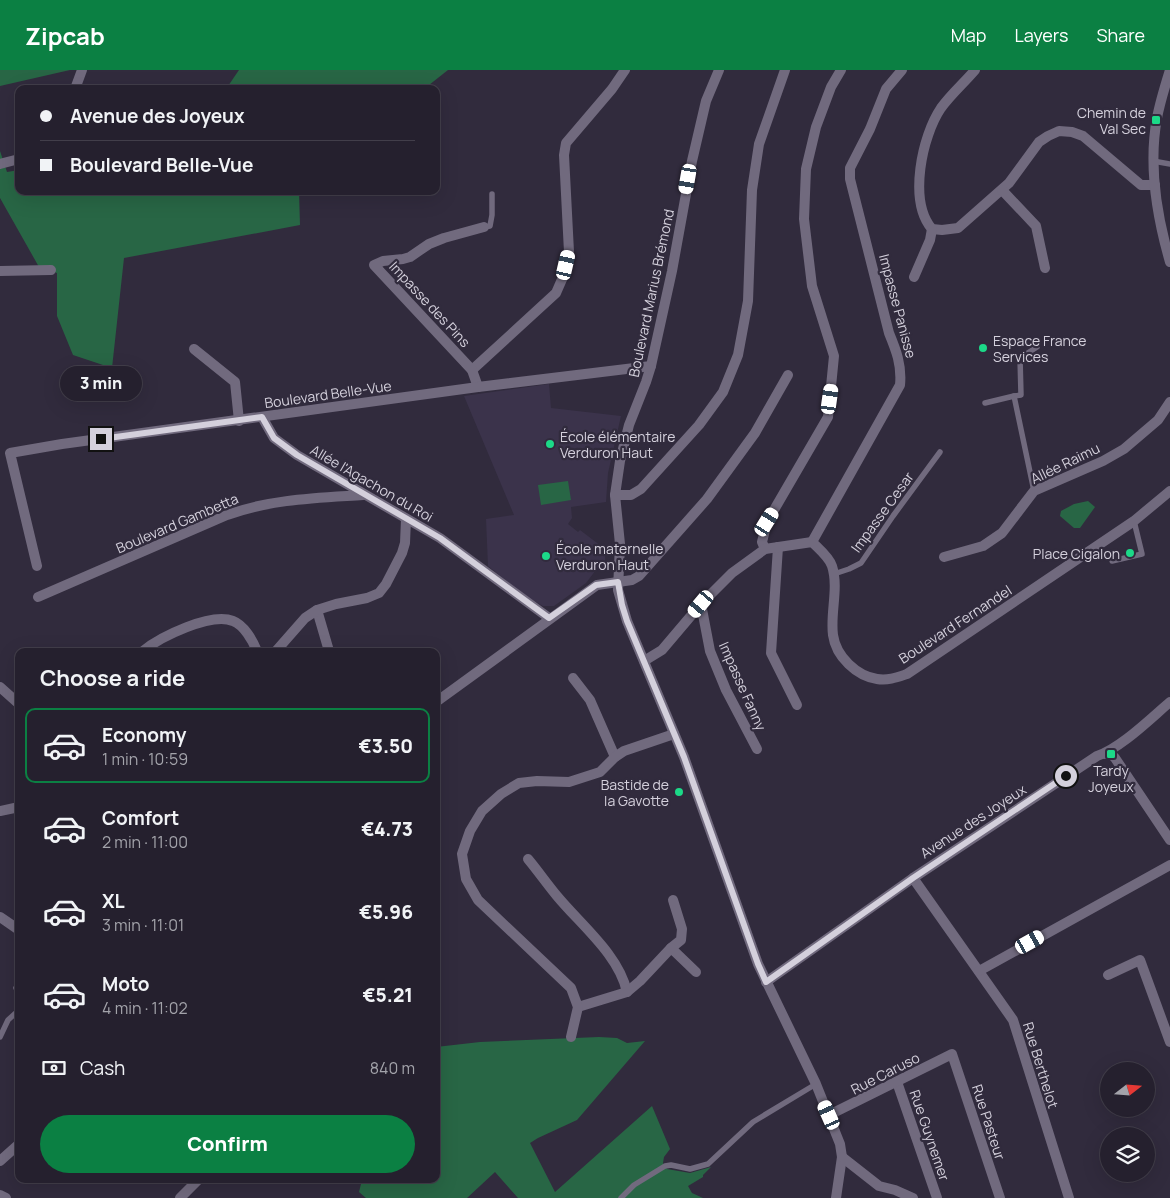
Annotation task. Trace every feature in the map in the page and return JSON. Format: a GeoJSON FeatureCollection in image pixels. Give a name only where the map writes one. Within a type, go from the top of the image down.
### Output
{"type":"FeatureCollection","features":[{"type":"Feature","properties":{"kind":"street"},"geometry":{"type":"LineString","coordinates":[[76,85],[82,70]]}},
{"type":"Feature","properties":{"kind":"street"},"geometry":{"type":"LineString","coordinates":[[472,370],[556,293],[564,277],[569,252],[564,156],[566,143],[612,89],[625,70]]}},
{"type":"Feature","properties":{"kind":"street","name":"Boulevard Marius Brémond"},"geometry":{"type":"LineString","coordinates":[[719,70],[706,101],[692,161],[672,271],[646,382],[628,425],[620,460],[615,495],[620,544],[618,582],[622,605],[714,839],[758,964],[816,1084],[840,1144],[842,1157],[836,1198]]}},
{"type":"Feature","properties":{"kind":"street"},"geometry":{"type":"LineString","coordinates":[[615,495],[631,495],[636,493],[699,425],[723,392],[738,355],[748,301],[752,190],[759,144],[785,70]]}},
{"type":"Feature","properties":{"kind":"street"},"geometry":{"type":"LineString","coordinates":[[765,549],[762,542],[767,522],[828,417],[834,356],[812,286],[804,219],[806,168],[816,127],[831,86],[841,70]]}},
{"type":"Feature","properties":{"kind":"street","name":"Impasse Panisse"},"geometry":{"type":"LineString","coordinates":[[812,542],[900,384],[901,371],[898,356],[887,323],[850,179],[850,168],[870,129],[886,89],[902,70]]}},
{"type":"Feature","properties":{"kind":"street"},"geometry":{"type":"LineString","coordinates":[[975,70],[942,107],[931,126],[922,160],[919,197],[925,221],[932,229],[958,228],[1009,183],[1039,142],[1059,130],[1084,136],[1141,185],[1155,185]]}},
{"type":"Feature","properties":{"kind":"street"},"geometry":{"type":"LineString","coordinates":[[1170,70],[1156,120],[1153,161],[1162,232],[1170,262]]}},
{"type":"Feature","properties":{"kind":"street"},"geometry":{"type":"LineString","coordinates":[[0,164],[15,160]]}},
{"type":"Feature","properties":{"kind":"street"},"geometry":{"type":"LineString","coordinates":[[1002,190],[1036,226],[1045,268]]}},
{"type":"Feature","properties":{"kind":"street","name":"Impasse des Pins"},"geometry":{"type":"LineString","coordinates":[[478,387],[472,370],[374,265],[383,261],[410,257],[428,244],[484,227]]}},
{"type":"Feature","properties":{"kind":"street"},"geometry":{"type":"LineString","coordinates":[[914,277],[930,240],[932,229]]}},
{"type":"Feature","properties":{"kind":"street"},"geometry":{"type":"LineString","coordinates":[[0,271],[51,270]]}},
{"type":"Feature","properties":{"kind":"street"},"geometry":{"type":"LineString","coordinates":[[194,349],[235,382],[239,421]]}},
{"type":"Feature","properties":{"kind":"street","name":"Boulevard Belle-Vue"},"geometry":{"type":"LineString","coordinates":[[36,566],[10,453],[62,444],[478,387],[650,366]]}},
{"type":"Feature","properties":{"kind":"street"},"geometry":{"type":"LineString","coordinates":[[440,699],[596,585],[632,580],[639,576],[707,499],[755,433],[788,374]]}},
{"type":"Feature","properties":{"kind":"street","name":"Allée Raimu"},"geometry":{"type":"LineString","coordinates":[[944,557],[982,546],[1002,533],[1034,491],[1103,461],[1124,449],[1158,420],[1170,402]]}},
{"type":"Feature","properties":{"kind":"street","name":"Allée l'Agachon du Roi"},"geometry":{"type":"LineString","coordinates":[[262,417],[274,438],[297,455],[440,538],[549,618]]}},
{"type":"Feature","properties":{"kind":"street","name":"Boulevard Fernandel"},"geometry":{"type":"LineString","coordinates":[[834,574],[833,636],[838,649],[845,661],[867,676],[879,680],[894,679],[907,674],[1134,521],[1170,491]]}},
{"type":"Feature","properties":{"kind":"street","name":"Boulevard Gambetta"},"geometry":{"type":"LineString","coordinates":[[38,597],[246,508],[276,502],[363,495]]}},
{"type":"Feature","properties":{"kind":"street"},"geometry":{"type":"LineString","coordinates":[[279,648],[306,618],[317,610],[367,598],[379,593],[402,554],[405,543],[406,519]]}},
{"type":"Feature","properties":{"kind":"street"},"geometry":{"type":"LineString","coordinates":[[644,660],[662,650],[701,604],[732,573],[765,549],[812,542],[831,563],[834,574]]}},
{"type":"Feature","properties":{"kind":"street"},"geometry":{"type":"LineString","coordinates":[[778,547],[771,653],[796,705]]}},
{"type":"Feature","properties":{"kind":"street","name":"Impasse Fanny"},"geometry":{"type":"LineString","coordinates":[[701,604],[710,651],[726,690],[756,749]]}},
{"type":"Feature","properties":{"kind":"street"},"geometry":{"type":"LineString","coordinates":[[317,610],[328,648]]}},
{"type":"Feature","properties":{"kind":"street"},"geometry":{"type":"LineString","coordinates":[[146,648],[154,642],[210,619],[233,620],[244,629],[255,648]]}},
{"type":"Feature","properties":{"kind":"street"},"geometry":{"type":"LineString","coordinates":[[572,678],[590,700],[615,757]]}},
{"type":"Feature","properties":{"kind":"street"},"geometry":{"type":"LineString","coordinates":[[0,686],[15,700]]}},
{"type":"Feature","properties":{"kind":"street","name":"Avenue des Joyeux"},"geometry":{"type":"LineString","coordinates":[[766,982],[913,878],[1097,756],[1105,754],[1135,732],[1170,702]]}},
{"type":"Feature","properties":{"kind":"street"},"geometry":{"type":"LineString","coordinates":[[571,1037],[578,1007],[572,988],[478,900],[466,879],[462,854],[470,831],[482,811],[501,794],[519,783],[537,781],[569,782],[600,772],[624,751],[674,734]]}},
{"type":"Feature","properties":{"kind":"street"},"geometry":{"type":"LineString","coordinates":[[1105,754],[1111,754],[1115,758],[1170,840]]}},
{"type":"Feature","properties":{"kind":"street"},"geometry":{"type":"LineString","coordinates":[[0,811],[15,808]]}},
{"type":"Feature","properties":{"kind":"street"},"geometry":{"type":"LineString","coordinates":[[528,859],[557,896],[611,957],[624,979],[627,992]]}},
{"type":"Feature","properties":{"kind":"street"},"geometry":{"type":"LineString","coordinates":[[979,971],[1170,865]]}},
{"type":"Feature","properties":{"kind":"street","name":"Rue Berthelot"},"geometry":{"type":"LineString","coordinates":[[913,878],[1013,1020],[1069,1198]]}},
{"type":"Feature","properties":{"kind":"street"},"geometry":{"type":"LineString","coordinates":[[578,1007],[627,992],[681,940],[682,929],[672,900]]}},
{"type":"Feature","properties":{"kind":"street"},"geometry":{"type":"LineString","coordinates":[[0,917],[15,927]]}},
{"type":"Feature","properties":{"kind":"street"},"geometry":{"type":"LineString","coordinates":[[672,948],[696,972]]}},
{"type":"Feature","properties":{"kind":"street"},"geometry":{"type":"LineString","coordinates":[[1108,975],[1140,960],[1170,1042]]}},
{"type":"Feature","properties":{"kind":"street","name":"Rue Caruso"},"geometry":{"type":"LineString","coordinates":[[829,1115],[952,1054]]}},
{"type":"Feature","properties":{"kind":"street","name":"Rue Pasteur"},"geometry":{"type":"LineString","coordinates":[[952,1054],[1000,1198]]}},
{"type":"Feature","properties":{"kind":"street","name":"Rue Guynemer"},"geometry":{"type":"LineString","coordinates":[[897,1082],[937,1198]]}},
{"type":"Feature","properties":{"kind":"street"},"geometry":{"type":"LineString","coordinates":[[0,1160],[15,1147]]}},
{"type":"Feature","properties":{"kind":"street"},"geometry":{"type":"LineString","coordinates":[[842,1157],[879,1186],[895,1194],[912,1198]]}},
{"type":"Feature","properties":{"kind":"street"},"geometry":{"type":"LineString","coordinates":[[180,1198],[195,1183]]}},
{"type":"Feature","properties":{"kind":"street"},"geometry":{"type":"LineString","coordinates":[[0,1195],[6,1198]]}},
{"type":"Feature","properties":{"kind":"lane"},"geometry":{"type":"LineString","coordinates":[[1153,161],[1170,164]]}},
{"type":"Feature","properties":{"kind":"lane"},"geometry":{"type":"LineString","coordinates":[[484,227],[490,226],[492,194]]}},
{"type":"Feature","properties":{"kind":"lane"},"geometry":{"type":"LineString","coordinates":[[985,403],[1021,395],[1020,358],[1037,347]]}},
{"type":"Feature","properties":{"kind":"lane"},"geometry":{"type":"LineString","coordinates":[[1014,396],[1034,491]]}},
{"type":"Feature","properties":{"kind":"lane","name":"Impasse Cesar"},"geometry":{"type":"LineString","coordinates":[[834,574],[860,563],[940,452]]}},
{"type":"Feature","properties":{"kind":"lane"},"geometry":{"type":"LineString","coordinates":[[1112,561],[1142,554],[1134,521]]}},
{"type":"Feature","properties":{"kind":"lane"},"geometry":{"type":"LineString","coordinates":[[0,1036],[8,1020],[15,1014]]}},
{"type":"Feature","properties":{"kind":"lane"},"geometry":{"type":"LineString","coordinates":[[621,1198],[634,1184],[665,1166],[671,1165],[690,1169],[708,1164],[753,1122],[791,1101],[816,1084]]}},
{"type":"Feature","properties":{"kind":"shaded area","name":"École élémentaire Verduron Haut"},"geometry":{"type":"Polygon","coordinates":[[[549,384],[551,408],[621,416],[608,473],[606,502],[571,507],[572,518],[568,524],[578,532],[580,530],[605,549],[605,563],[599,566],[586,583],[554,606],[543,606],[525,596],[488,566],[486,519],[514,515],[464,396],[549,384]]]}},
{"type":"Feature","properties":{"kind":"green space"},"geometry":{"type":"Polygon","coordinates":[[[0,70],[70,70],[0,86],[0,70]]]}},
{"type":"Feature","properties":{"kind":"green space"},"geometry":{"type":"Polygon","coordinates":[[[239,70],[448,70],[429,85],[229,85],[239,70]]]}},
{"type":"Feature","properties":{"kind":"green space"},"geometry":{"type":"Polygon","coordinates":[[[0,151],[7,172],[15,171],[15,195],[299,195],[300,225],[124,258],[112,368],[73,355],[57,316],[57,273],[39,267],[0,198],[0,151]]]}},
{"type":"Feature","properties":{"kind":"green space"},"geometry":{"type":"Polygon","coordinates":[[[568,481],[571,500],[541,505],[538,485],[568,481]]]}},
{"type":"Feature","properties":{"kind":"green space"},"geometry":{"type":"Polygon","coordinates":[[[1088,501],[1095,507],[1080,528],[1074,528],[1060,516],[1061,511],[1074,504],[1088,501]]]}},
{"type":"Feature","properties":{"kind":"green space"},"geometry":{"type":"Polygon","coordinates":[[[599,1037],[617,1038],[627,1043],[645,1041],[577,1120],[530,1143],[555,1192],[652,1106],[670,1149],[664,1157],[663,1163],[667,1169],[690,1173],[711,1167],[703,1177],[688,1186],[692,1193],[703,1198],[518,1198],[495,1172],[467,1198],[366,1198],[359,1192],[360,1183],[440,1183],[440,1047],[480,1042],[599,1037]]]}},
{"type":"Feature","properties":{"kind":"place","name":"Chemin de Val Sec"},"geometry":{"type":"Point","coordinates":[1156,120]}},
{"type":"Feature","properties":{"kind":"place","name":"Espace France Services"},"geometry":{"type":"Point","coordinates":[983,348]}},
{"type":"Feature","properties":{"kind":"place","name":"École élémentaire Verduron Haut"},"geometry":{"type":"Point","coordinates":[550,444]}},
{"type":"Feature","properties":{"kind":"place","name":"Place Cigalon"},"geometry":{"type":"Point","coordinates":[1130,553]}},
{"type":"Feature","properties":{"kind":"place","name":"École maternelle Verduron Haut"},"geometry":{"type":"Point","coordinates":[546,556]}},
{"type":"Feature","properties":{"kind":"place","name":"Tardy Joyeux"},"geometry":{"type":"Point","coordinates":[1111,754]}},
{"type":"Feature","properties":{"kind":"place","name":"Bastide de la Gavotte"},"geometry":{"type":"Point","coordinates":[679,792]}},
{"type":"Feature","properties":{"kind":"route"},"geometry":{"type":"LineString","coordinates":[[101,439],[262,417],[274,438],[297,455],[440,538],[549,618],[596,585],[618,582],[618,590],[627,621],[684,757],[766,982],[913,878],[1066,776]]}}]}
